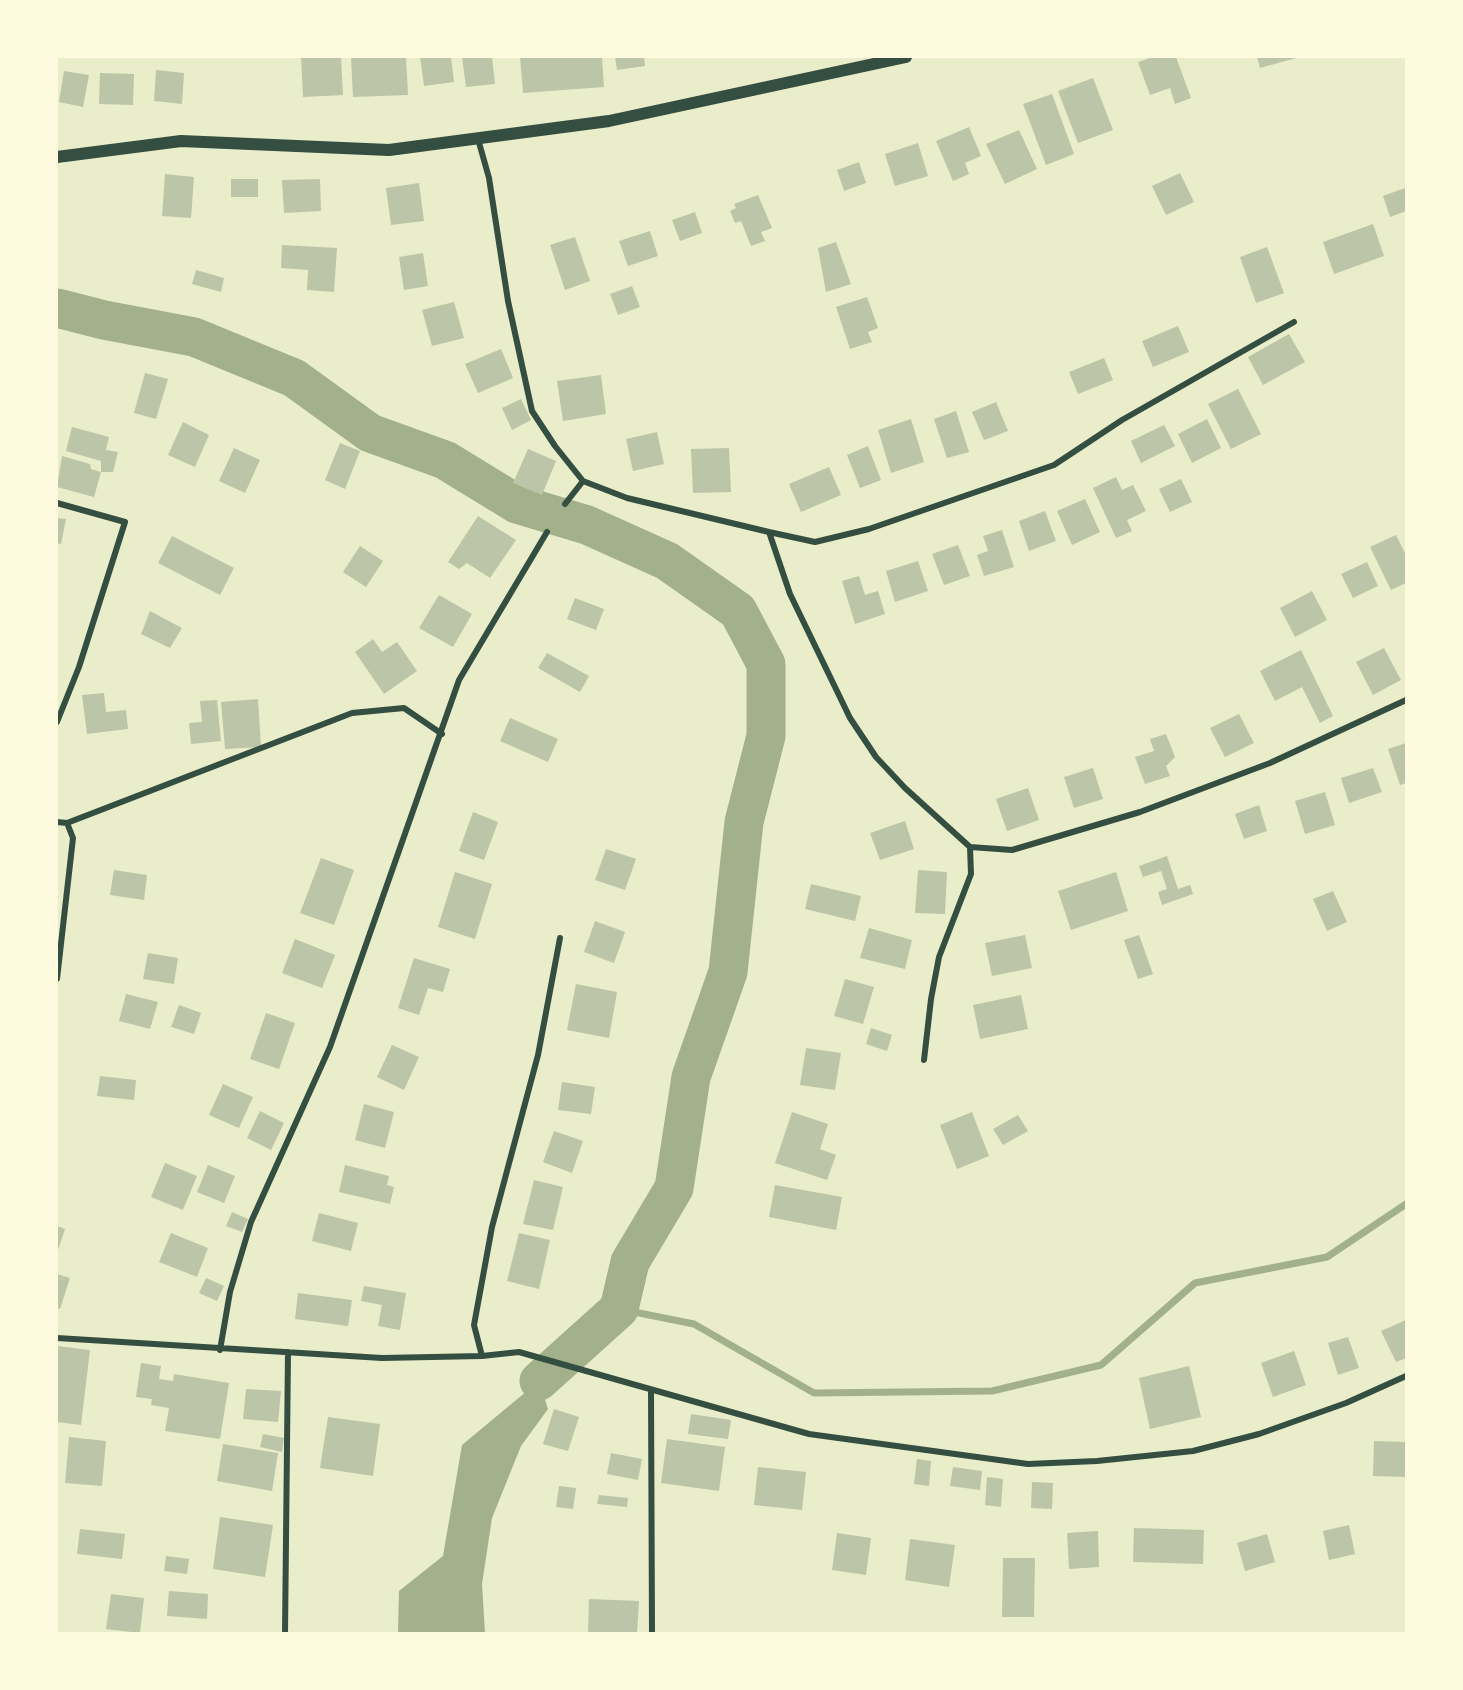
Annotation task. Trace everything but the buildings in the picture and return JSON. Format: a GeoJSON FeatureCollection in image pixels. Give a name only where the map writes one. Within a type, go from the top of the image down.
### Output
{"type":"FeatureCollection","features":[{"type":"Feature","properties":{"kind":"main road"},"geometry":{"type":"LineString","coordinates":[[57,157],[181,141],[390,150],[609,121],[906,57]]}},
{"type":"Feature","properties":{"kind":"street"},"geometry":{"type":"LineString","coordinates":[[478,138],[489,178],[508,301],[532,411],[555,446],[583,480],[627,498],[769,532],[814,542],[868,529],[1054,465],[1122,420],[1294,322]]}},
{"type":"Feature","properties":{"kind":"street"},"geometry":{"type":"LineString","coordinates":[[565,504],[583,480]]}},
{"type":"Feature","properties":{"kind":"street"},"geometry":{"type":"LineString","coordinates":[[57,503],[125,522],[79,667],[57,722]]}},
{"type":"Feature","properties":{"kind":"street"},"geometry":{"type":"LineString","coordinates":[[220,1350],[230,1292],[251,1222],[330,1047],[414,801],[441,734],[459,680],[547,532]]}},
{"type":"Feature","properties":{"kind":"street"},"geometry":{"type":"LineString","coordinates":[[769,532],[790,594],[850,718],[876,757],[905,788],[970,847],[1012,850],[1140,812],[1270,763],[1406,699]]}},
{"type":"Feature","properties":{"kind":"street"},"geometry":{"type":"LineString","coordinates":[[57,822],[67,823],[352,713],[404,708],[441,734]]}},
{"type":"Feature","properties":{"kind":"street"},"geometry":{"type":"LineString","coordinates":[[57,979],[73,838],[67,823]]}},
{"type":"Feature","properties":{"kind":"street"},"geometry":{"type":"LineString","coordinates":[[924,1060],[931,999],[939,957],[971,874],[970,847]]}},
{"type":"Feature","properties":{"kind":"street"},"geometry":{"type":"LineString","coordinates":[[482,1356],[474,1325],[492,1227],[538,1054],[560,938]]}},
{"type":"Feature","properties":{"kind":"street"},"geometry":{"type":"LineString","coordinates":[[57,1338],[220,1350],[382,1358],[482,1356],[519,1352],[809,1434],[1028,1464],[1097,1461],[1193,1451],[1270,1430],[1346,1403],[1406,1376]]}},
{"type":"Feature","properties":{"kind":"street"},"geometry":{"type":"LineString","coordinates":[[285,1633],[288,1352]]}},
{"type":"Feature","properties":{"kind":"street"},"geometry":{"type":"LineString","coordinates":[[651,1390],[652,1633]]}},
{"type":"Feature","properties":{"kind":"shaded area"},"geometry":{"type":"Polygon","coordinates":[[[539,1381],[548,1409],[521,1446],[492,1518],[482,1584],[485,1633],[398,1633],[399,1591],[443,1556],[462,1445],[539,1381]]]}},
{"type":"Feature","properties":{"kind":"waterway"},"geometry":{"type":"LineString","coordinates":[[57,308],[104,320],[194,337],[294,378],[370,433],[445,460],[517,504],[587,525],[667,561],[738,611],[766,664],[766,736],[744,822],[728,972],[691,1077],[674,1188],[630,1262],[619,1309],[539,1381]]}},
{"type":"Feature","properties":{"kind":"waterway"},"geometry":{"type":"LineString","coordinates":[[619,1309],[694,1324],[814,1393],[992,1391],[1101,1365],[1195,1283],[1327,1257],[1406,1204]]}}]}
